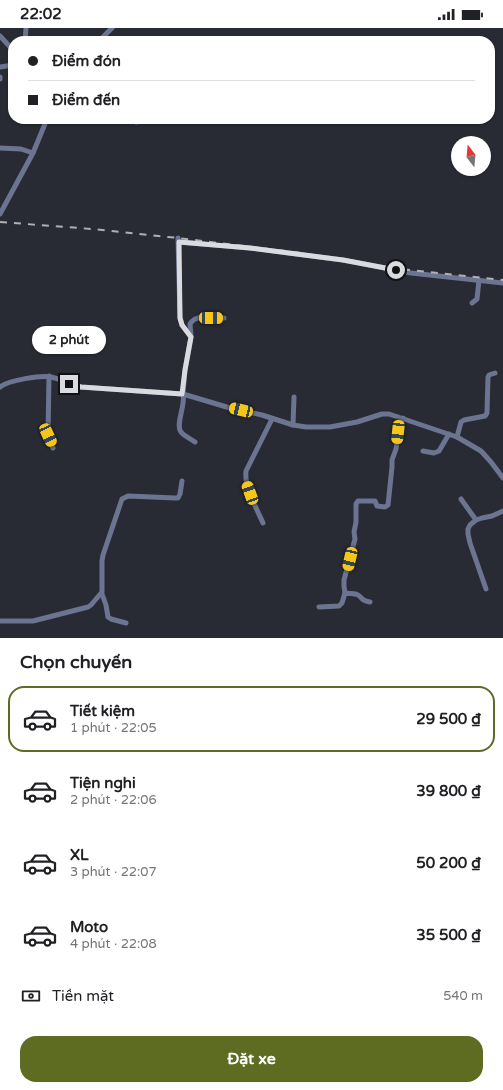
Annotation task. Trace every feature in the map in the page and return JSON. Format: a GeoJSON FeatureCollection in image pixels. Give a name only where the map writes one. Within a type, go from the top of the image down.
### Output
{"type":"FeatureCollection","features":[{"type":"Feature","properties":{"kind":"street"},"geometry":{"type":"LineString","coordinates":[[0,36],[8,45]]}},
{"type":"Feature","properties":{"kind":"street"},"geometry":{"type":"LineString","coordinates":[[0,214],[33,153],[44,124]]}},
{"type":"Feature","properties":{"kind":"street"},"geometry":{"type":"LineString","coordinates":[[0,148],[21,149],[33,153]]}},
{"type":"Feature","properties":{"kind":"street"},"geometry":{"type":"LineString","coordinates":[[191,337],[182,325],[180,318],[179,240],[343,260],[411,273],[503,283]]}},
{"type":"Feature","properties":{"kind":"street"},"geometry":{"type":"LineString","coordinates":[[472,303],[477,299],[479,280]]}},
{"type":"Feature","properties":{"kind":"street"},"geometry":{"type":"LineString","coordinates":[[195,442],[181,432],[179,425],[184,396],[182,394],[185,370],[191,337],[190,324],[198,317],[224,318]]}},
{"type":"Feature","properties":{"kind":"street"},"geometry":{"type":"LineString","coordinates":[[457,437],[461,422],[464,420],[485,416],[487,413],[488,377],[489,375],[495,373]]}},
{"type":"Feature","properties":{"kind":"street"},"geometry":{"type":"LineString","coordinates":[[49,376],[48,435],[53,448]]}},
{"type":"Feature","properties":{"kind":"street"},"geometry":{"type":"LineString","coordinates":[[0,387],[9,382],[49,376],[81,387],[182,394],[293,425],[306,427],[330,428],[357,422],[382,414],[389,414],[457,437],[481,451],[501,471],[503,478]]}},
{"type":"Feature","properties":{"kind":"street"},"geometry":{"type":"LineString","coordinates":[[293,425],[294,397]]}},
{"type":"Feature","properties":{"kind":"street"},"geometry":{"type":"LineString","coordinates":[[319,607],[339,606],[342,603],[345,593],[343,584],[354,539],[356,504],[358,501],[375,501],[378,506],[387,507],[392,460],[403,418]]}},
{"type":"Feature","properties":{"kind":"street"},"geometry":{"type":"LineString","coordinates":[[263,523],[247,483],[246,471],[272,419]]}},
{"type":"Feature","properties":{"kind":"street"},"geometry":{"type":"LineString","coordinates":[[423,451],[434,453],[439,451],[449,434]]}},
{"type":"Feature","properties":{"kind":"street"},"geometry":{"type":"LineString","coordinates":[[126,623],[108,617],[102,594],[103,555],[122,499],[128,496],[178,498],[182,481]]}},
{"type":"Feature","properties":{"kind":"street"},"geometry":{"type":"LineString","coordinates":[[462,498],[476,520]]}},
{"type":"Feature","properties":{"kind":"street"},"geometry":{"type":"LineString","coordinates":[[486,589],[468,534],[470,525],[476,520],[492,516],[503,511]]}},
{"type":"Feature","properties":{"kind":"street"},"geometry":{"type":"LineString","coordinates":[[345,593],[357,594],[363,600],[370,602]]}},
{"type":"Feature","properties":{"kind":"street"},"geometry":{"type":"LineString","coordinates":[[0,621],[33,620],[88,607],[102,594]]}},
{"type":"Feature","properties":{"kind":"railway"},"geometry":{"type":"LineString","coordinates":[[0,222],[92,229],[178,238],[301,253],[381,267],[503,280]]}},
{"type":"Feature","properties":{"kind":"route"},"geometry":{"type":"LineString","coordinates":[[69,384],[81,387],[113,388],[182,394],[191,337],[182,325],[180,318],[179,242],[250,248],[343,260],[396,270]]}}]}
